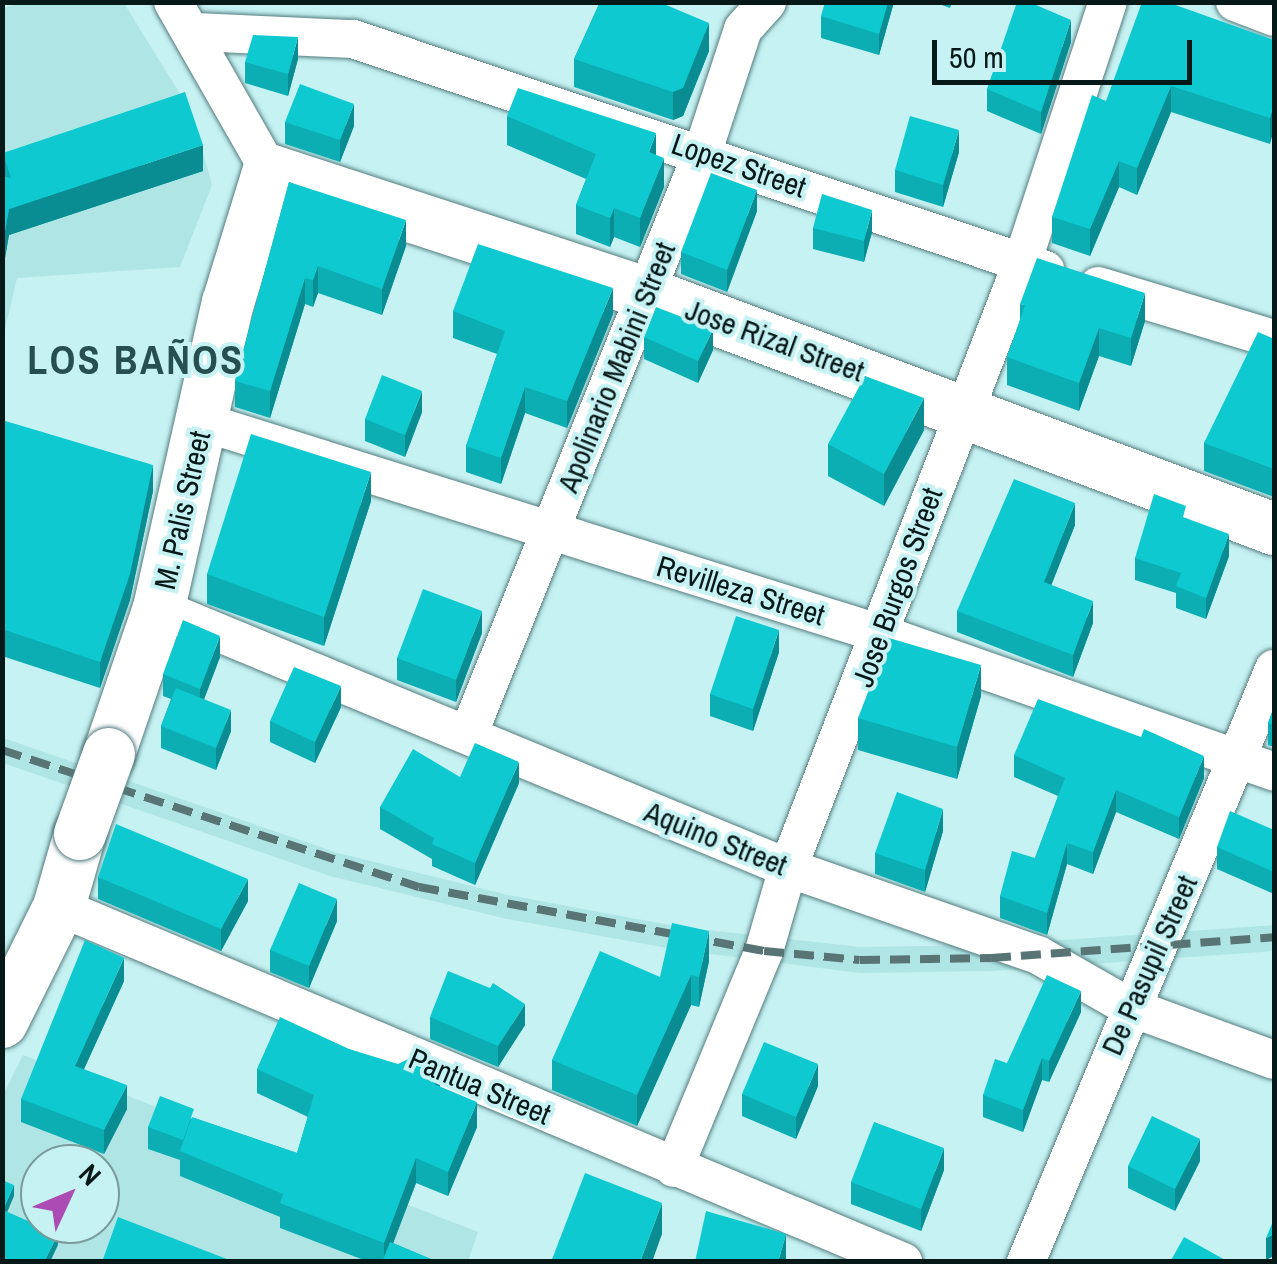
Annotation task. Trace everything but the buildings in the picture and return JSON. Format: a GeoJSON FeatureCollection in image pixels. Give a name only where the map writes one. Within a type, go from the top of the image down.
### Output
{"type":"FeatureCollection","features":[{"type":"Feature","properties":{"kind":"main road","name":"Jose Rizal Street"},"geometry":{"type":"LineString","coordinates":[[269,170],[645,293],[1274,529]]}},
{"type":"Feature","properties":{"kind":"main road","name":"M. Palis Street"},"geometry":{"type":"LineString","coordinates":[[2,1022],[59,907],[80,834],[159,608],[228,302],[269,170]]}},
{"type":"Feature","properties":{"kind":"street","name":"Apolinario Mabini Street"},"geometry":{"type":"LineString","coordinates":[[468,735],[703,152],[743,29],[767,2]]}},
{"type":"Feature","properties":{"kind":"street","name":"Jose Burgos Street"},"geometry":{"type":"LineString","coordinates":[[674,1168],[764,951],[788,868],[882,634],[962,409],[1022,262],[1108,2]]}},
{"type":"Feature","properties":{"kind":"street"},"geometry":{"type":"LineString","coordinates":[[1235,2],[1274,18]]}},
{"type":"Feature","properties":{"kind":"street","name":"Lopez Street"},"geometry":{"type":"LineString","coordinates":[[185,17],[354,39],[703,152],[1022,262],[1274,340]]}},
{"type":"Feature","properties":{"kind":"street"},"geometry":{"type":"LineString","coordinates":[[185,17],[269,170]]}},
{"type":"Feature","properties":{"kind":"street","name":"Revilleza Street"},"geometry":{"type":"LineString","coordinates":[[203,422],[882,634],[1274,772]]}},
{"type":"Feature","properties":{"kind":"street","name":"Aquino Street"},"geometry":{"type":"LineString","coordinates":[[159,608],[788,868],[1038,955],[1129,1007],[1274,1060]]}},
{"type":"Feature","properties":{"kind":"street","name":"De Pasupil Street"},"geometry":{"type":"LineString","coordinates":[[1026,1262],[1129,1007],[1274,670]]}},
{"type":"Feature","properties":{"kind":"street","name":"Pantua Street"},"geometry":{"type":"LineString","coordinates":[[59,907],[902,1262]]}},
{"type":"Feature","properties":{"kind":"shaded area"},"geometry":{"type":"Polygon","coordinates":[[[22,3],[124,3],[193,115],[212,185],[180,267],[17,278],[3,338],[2,8],[22,3]]]}},
{"type":"Feature","properties":{"kind":"shaded area"},"geometry":{"type":"Polygon","coordinates":[[[3,738],[338,853],[508,895],[680,927],[860,947],[991,945],[1274,925],[1274,951],[993,971],[860,973],[678,950],[503,918],[330,876],[3,763],[3,738]]]}},
{"type":"Feature","properties":{"kind":"shaded area"},"geometry":{"type":"Polygon","coordinates":[[[23,1055],[478,1232],[468,1261],[3,1261],[2,1097],[23,1055]]]}},
{"type":"Feature","properties":{"kind":"railway"},"geometry":{"type":"LineString","coordinates":[[2,750],[419,887],[764,951],[860,960],[991,958],[1274,937]]}},
{"type":"Feature","properties":{"kind":"district","name":"LOS BAÑOS"},"geometry":{"type":"Point","coordinates":[136,360]}}]}
